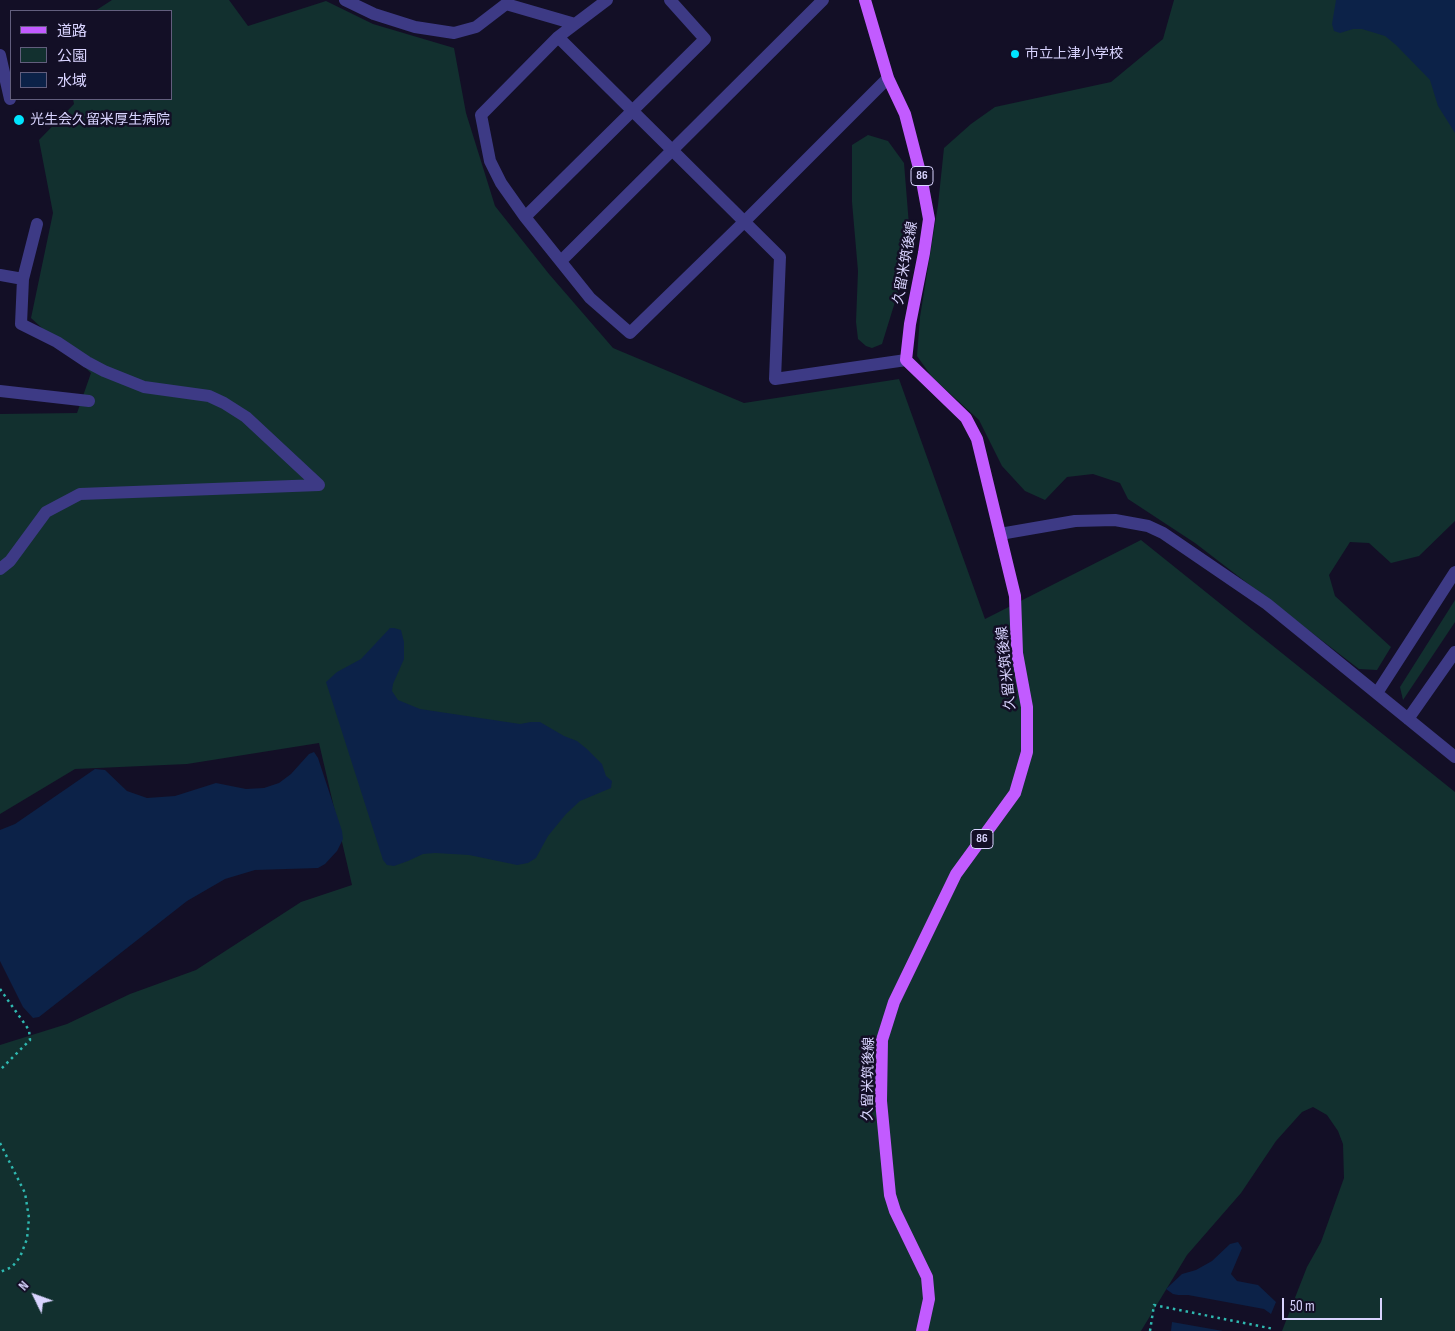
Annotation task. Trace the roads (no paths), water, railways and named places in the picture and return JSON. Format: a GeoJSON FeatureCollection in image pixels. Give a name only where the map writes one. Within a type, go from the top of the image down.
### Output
{"type":"FeatureCollection","features":[{"type":"Feature","properties":{"kind":"main road","name":"久留米筑後線"},"geometry":{"type":"LineString","coordinates":[[865,0],[888,78],[905,114],[922,176],[929,219],[910,324],[906,360],[966,418],[977,439],[1015,596],[1017,653],[1027,707],[1027,752],[1016,793],[956,874],[894,1002],[882,1040],[881,1101],[890,1195],[895,1211],[927,1277],[929,1299],[922,1331]]}},
{"type":"Feature","properties":{"kind":"street"},"geometry":{"type":"LineString","coordinates":[[345,0],[374,14],[414,27],[454,33],[476,27],[507,2],[575,24]]}},
{"type":"Feature","properties":{"kind":"street"},"geometry":{"type":"LineString","coordinates":[[607,0],[558,37],[481,115],[490,161],[501,184],[590,298],[630,333],[888,78]]}},
{"type":"Feature","properties":{"kind":"street"},"geometry":{"type":"LineString","coordinates":[[525,217],[705,39],[670,0]]}},
{"type":"Feature","properties":{"kind":"street"},"geometry":{"type":"LineString","coordinates":[[562,258],[823,0]]}},
{"type":"Feature","properties":{"kind":"street"},"geometry":{"type":"LineString","coordinates":[[558,37],[780,257],[775,379],[906,360]]}},
{"type":"Feature","properties":{"kind":"street"},"geometry":{"type":"LineString","coordinates":[[0,55],[7,100]]}},
{"type":"Feature","properties":{"kind":"street"},"geometry":{"type":"LineString","coordinates":[[0,569],[10,560],[46,512],[80,494],[319,485],[246,417],[224,403],[209,396],[144,387],[88,362],[58,342],[20,324],[22,279],[37,224]]}},
{"type":"Feature","properties":{"kind":"street"},"geometry":{"type":"LineString","coordinates":[[0,275],[22,279]]}},
{"type":"Feature","properties":{"kind":"street"},"geometry":{"type":"LineString","coordinates":[[0,391],[89,401]]}},
{"type":"Feature","properties":{"kind":"street"},"geometry":{"type":"LineString","coordinates":[[1000,534],[1075,521],[1115,520],[1148,526],[1163,533],[1267,604],[1455,757]]}},
{"type":"Feature","properties":{"kind":"street"},"geometry":{"type":"LineString","coordinates":[[1377,693],[1455,572]]}},
{"type":"Feature","properties":{"kind":"street"},"geometry":{"type":"LineString","coordinates":[[1408,719],[1455,652]]}},
{"type":"Feature","properties":{"kind":"water"},"geometry":{"type":"Polygon","coordinates":[[[1336,0],[1455,0],[1455,133],[1438,106],[1430,80],[1396,45],[1385,36],[1362,29],[1353,29],[1340,33],[1334,31],[1332,24],[1336,0]]]}},
{"type":"Feature","properties":{"kind":"water"},"geometry":{"type":"Polygon","coordinates":[[[390,628],[401,630],[404,642],[404,659],[393,684],[392,691],[398,700],[420,709],[520,724],[540,722],[577,741],[587,749],[602,764],[606,776],[612,781],[611,788],[580,801],[566,814],[548,836],[536,858],[528,863],[517,865],[469,855],[435,853],[423,854],[394,866],[387,865],[383,860],[326,682],[337,672],[361,659],[390,628]]]}},
{"type":"Feature","properties":{"kind":"water"},"geometry":{"type":"Polygon","coordinates":[[[314,752],[318,758],[343,839],[337,851],[325,864],[318,868],[255,870],[225,879],[187,901],[39,1017],[33,1018],[23,1007],[0,961],[0,830],[15,824],[95,769],[105,770],[127,791],[147,798],[175,796],[216,783],[246,789],[264,788],[279,783],[291,774],[309,754],[314,752]]]}},
{"type":"Feature","properties":{"kind":"water"},"geometry":{"type":"Polygon","coordinates":[[[1238,1242],[1242,1248],[1231,1274],[1237,1281],[1258,1285],[1276,1302],[1271,1314],[1264,1309],[1173,1294],[1166,1289],[1182,1274],[1196,1270],[1212,1261],[1230,1244],[1238,1242]]]}},
{"type":"Feature","properties":{"kind":"water"},"geometry":{"type":"Polygon","coordinates":[[[1172,1322],[1223,1331],[1171,1331],[1172,1322]]]}},
{"type":"Feature","properties":{"kind":"place","name":"市立上津小学校"},"geometry":{"type":"Point","coordinates":[1015,54]}},
{"type":"Feature","properties":{"kind":"place","name":"光生会久留米厚生病院"},"geometry":{"type":"Point","coordinates":[19,120]}}]}
